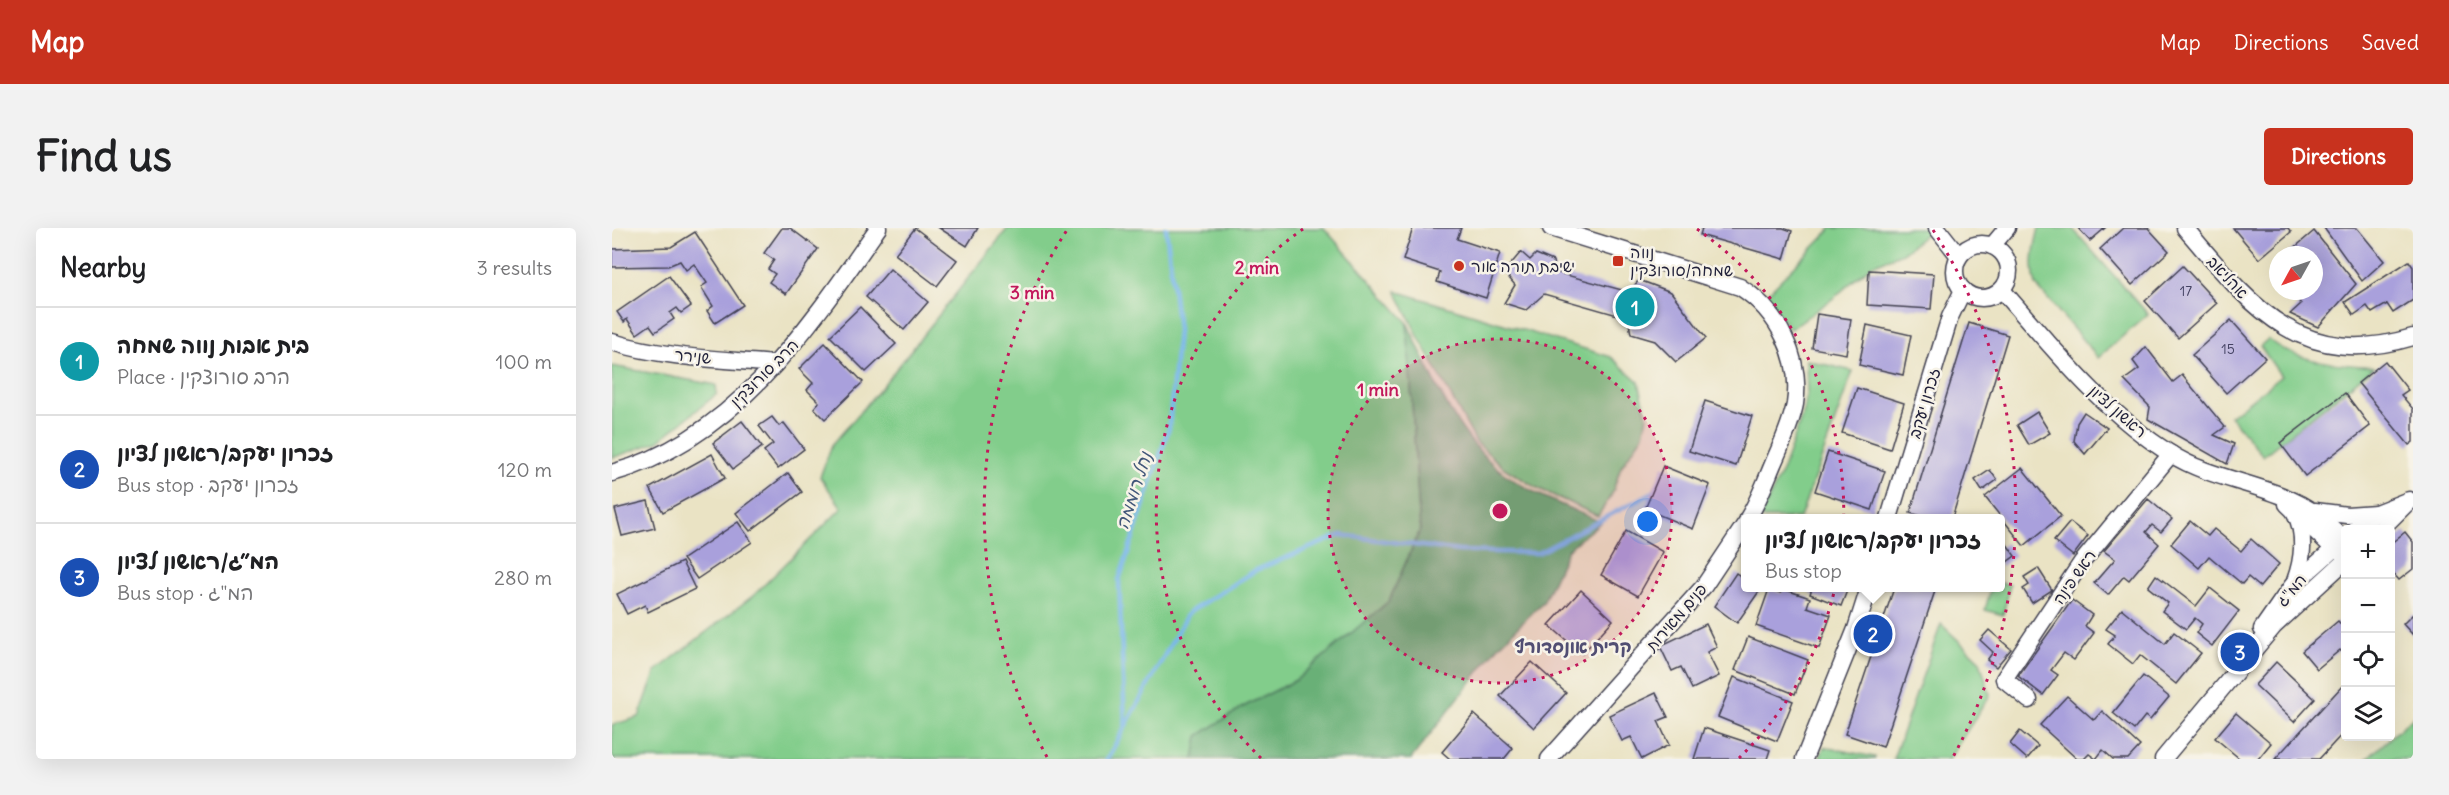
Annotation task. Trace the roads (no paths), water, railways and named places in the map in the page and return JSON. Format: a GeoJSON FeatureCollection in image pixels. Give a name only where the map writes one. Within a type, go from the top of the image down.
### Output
{"type":"FeatureCollection","features":[{"type":"Feature","properties":{"kind":"street","name":"הרב סורוצקין"},"geometry":{"type":"LineString","coordinates":[[612,473],[628,469],[682,442],[721,415],[775,364],[821,310],[878,228]]}},
{"type":"Feature","properties":{"kind":"street"},"geometry":{"type":"LineString","coordinates":[[1551,228],[1732,284],[1755,297],[1772,316],[1790,348],[1795,370],[1796,397],[1787,431],[1750,514]]}},
{"type":"Feature","properties":{"kind":"street"},"geometry":{"type":"LineString","coordinates":[[1937,228],[1959,256]]}},
{"type":"Feature","properties":{"kind":"street"},"geometry":{"type":"LineString","coordinates":[[1992,246],[2007,228]]}},
{"type":"Feature","properties":{"kind":"street","name":"אהליאב"},"geometry":{"type":"LineString","coordinates":[[2185,228],[2251,302],[2263,313],[2298,334],[2317,341],[2357,347],[2413,337]]}},
{"type":"Feature","properties":{"kind":"street"},"geometry":{"type":"LineString","coordinates":[[1974,245],[1992,246],[2000,250],[2008,265],[2009,274],[2002,290],[1995,295],[1978,298],[1963,290],[1955,273],[1959,256],[1974,245]]}},
{"type":"Feature","properties":{"kind":"street","name":"זכרון יעקב"},"geometry":{"type":"LineString","coordinates":[[1891,514],[1950,317],[1963,290]]}},
{"type":"Feature","properties":{"kind":"street","name":"ראשון לציון"},"geometry":{"type":"LineString","coordinates":[[2002,290],[2052,347],[2111,408],[2171,454],[2213,474],[2288,497],[2312,510],[2341,541]]}},
{"type":"Feature","properties":{"kind":"street","name":"שנירר"},"geometry":{"type":"LineString","coordinates":[[612,342],[679,356],[775,364]]}},
{"type":"Feature","properties":{"kind":"street","name":"ראש פינה"},"geometry":{"type":"LineString","coordinates":[[2029,700],[2004,679],[2082,562],[2171,454]]}},
{"type":"Feature","properties":{"kind":"street","name":"ראשון לציון"},"geometry":{"type":"LineString","coordinates":[[2264,490],[2341,542]]}},
{"type":"Feature","properties":{"kind":"street","name":"המ\"ג"},"geometry":{"type":"LineString","coordinates":[[2378,521],[2411,499]]}},
{"type":"Feature","properties":{"kind":"street"},"geometry":{"type":"LineString","coordinates":[[2291,507],[2298,518],[2302,544],[2301,564],[2292,586]]}},
{"type":"Feature","properties":{"kind":"street"},"geometry":{"type":"LineString","coordinates":[[2312,510],[2378,521]]}},
{"type":"Feature","properties":{"kind":"street","name":"פנים מאירות"},"geometry":{"type":"LineString","coordinates":[[1550,759],[1704,586],[1741,530]]}},
{"type":"Feature","properties":{"kind":"street","name":"המ\"ג"},"geometry":{"type":"LineString","coordinates":[[2250,652],[2271,613],[2292,586],[2341,548]]}},
{"type":"Feature","properties":{"kind":"street","name":"המ\"ג"},"geometry":{"type":"LineString","coordinates":[[2163,759],[2250,652],[2294,606],[2341,550]]}},
{"type":"Feature","properties":{"kind":"street"},"geometry":{"type":"LineString","coordinates":[[1804,759],[1856,629],[1868,592]]}},
{"type":"Feature","properties":{"kind":"waterway","name":"נחל רוממה"},"geometry":{"type":"LineString","coordinates":[[1107,759],[1125,727],[1119,580],[1169,428],[1178,330],[1166,228]]}},
{"type":"Feature","properties":{"kind":"waterway"},"geometry":{"type":"LineString","coordinates":[[1125,727],[1188,613],[1256,570],[1341,535],[1459,551],[1538,553],[1657,490]]}},
{"type":"Feature","properties":{"kind":"place","name":"נווה שמחה/סורוצקין"},"geometry":{"type":"Point","coordinates":[1618,261]}},
{"type":"Feature","properties":{"kind":"place","name":"ישיבת תורה אור"},"geometry":{"type":"Point","coordinates":[1459,266]}},
{"type":"Feature","properties":{"kind":"place","name":"בית אבות נווה שמחה"},"geometry":{"type":"Point","coordinates":[1635,307]}},
{"type":"Feature","properties":{"kind":"place","name":"זכרון יעקב/ראשון לציון"},"geometry":{"type":"Point","coordinates":[1873,634]}},
{"type":"Feature","properties":{"kind":"place","name":"המ״ג/ראשון לציון"},"geometry":{"type":"Point","coordinates":[2240,652]}},
{"type":"Feature","properties":{"kind":"district","name":"קרית אונסדורף"},"geometry":{"type":"Point","coordinates":[1573,647]}}]}
